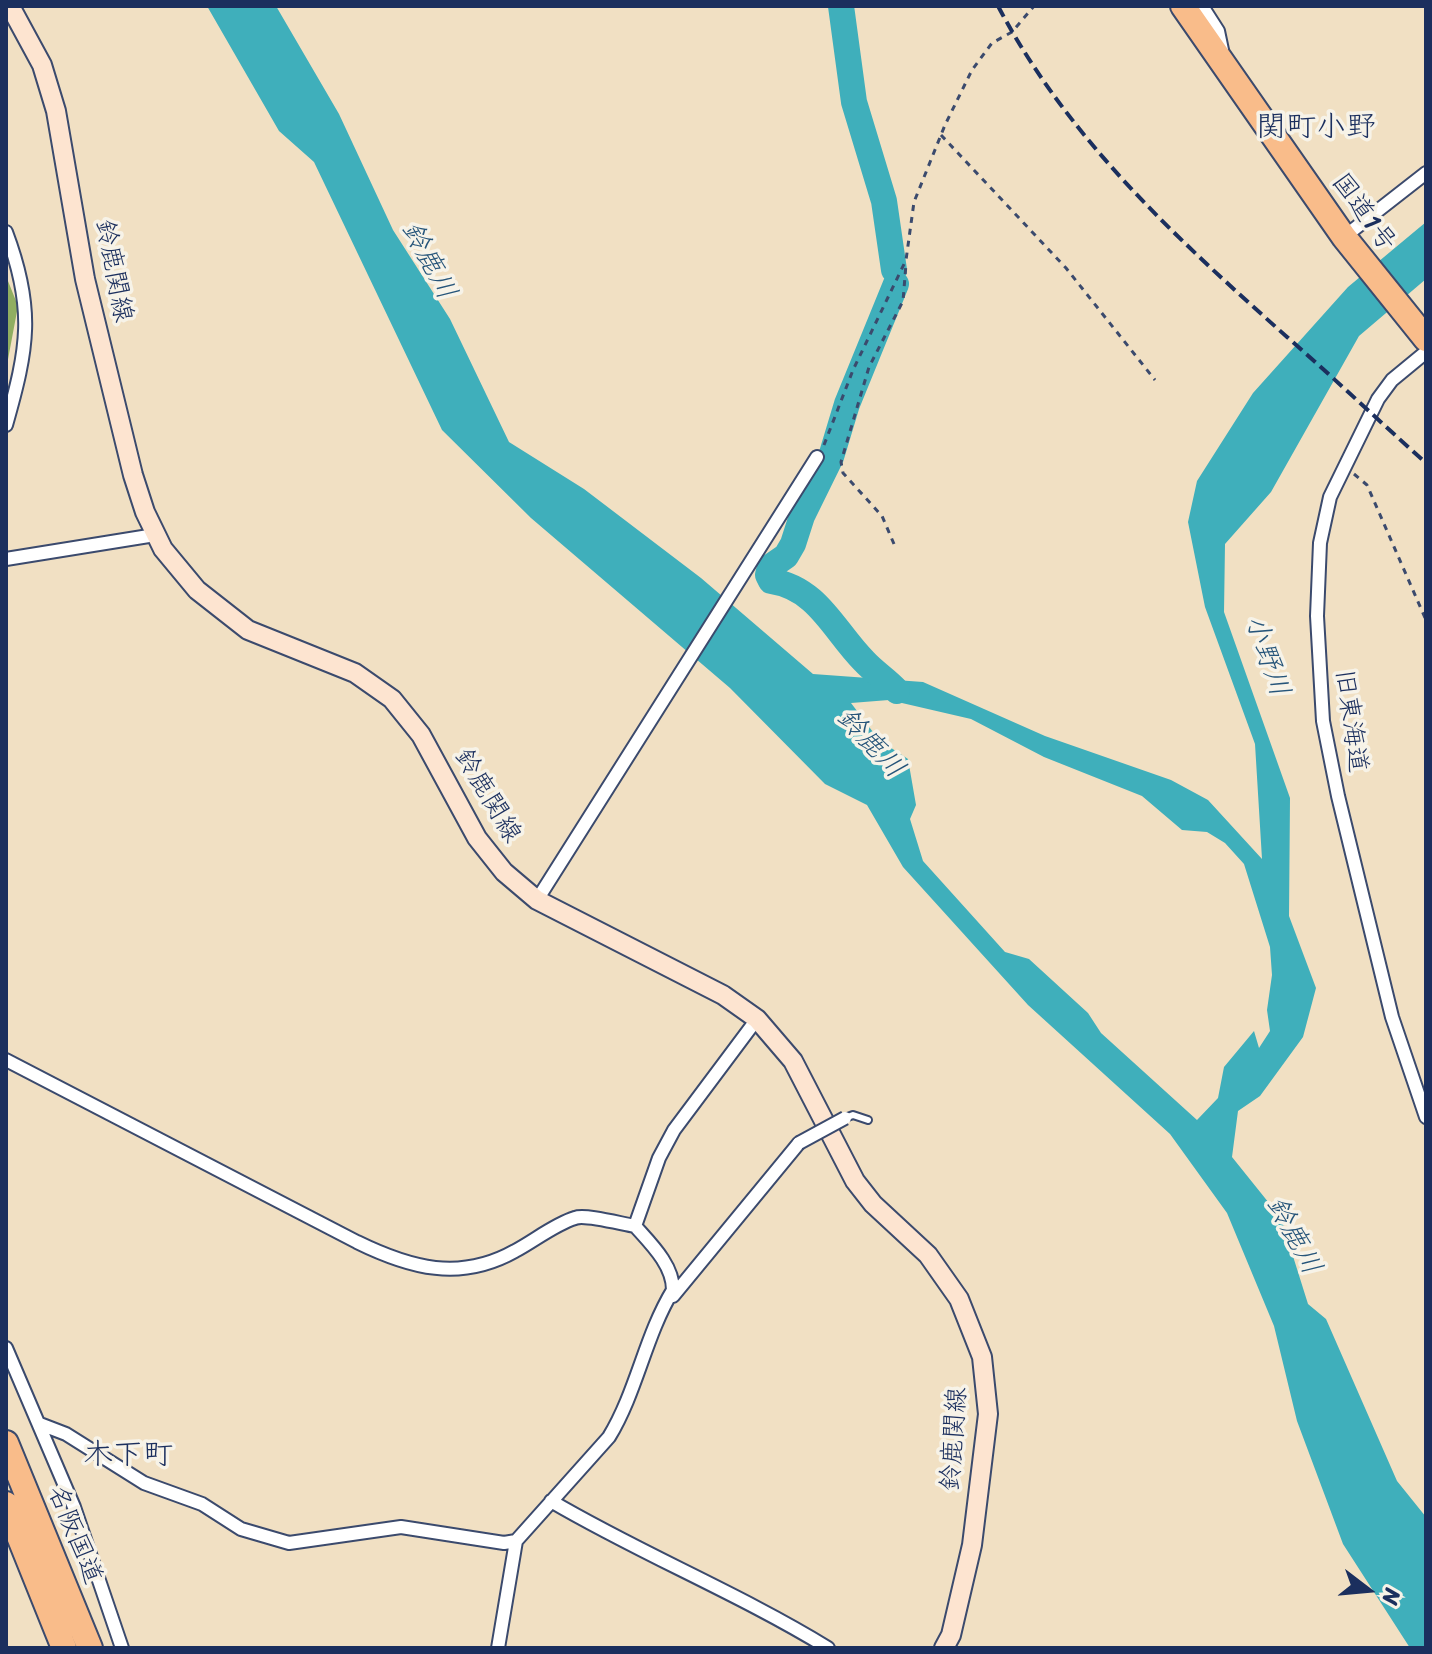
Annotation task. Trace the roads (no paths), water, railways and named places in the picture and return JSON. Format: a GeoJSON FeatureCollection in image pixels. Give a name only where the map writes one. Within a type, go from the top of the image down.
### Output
{"type":"FeatureCollection","features":[{"type":"Feature","properties":{"kind":"highway","name":"国道1号"},"geometry":{"type":"LineString","coordinates":[[1183,6],[1344,237],[1424,341]]}},
{"type":"Feature","properties":{"kind":"highway","name":"名阪国道"},"geometry":{"type":"LineString","coordinates":[[6,1443],[90,1648]]}},
{"type":"Feature","properties":{"kind":"highway","name":"名阪国道"},"geometry":{"type":"LineString","coordinates":[[6,1504],[64,1648]]}},
{"type":"Feature","properties":{"kind":"main road","name":"鈴鹿関線"},"geometry":{"type":"LineString","coordinates":[[10,6],[42,65],[56,111],[85,279],[133,475],[155,535],[178,569],[221,611],[274,643],[355,673],[392,699],[421,735],[477,838],[504,872],[537,900],[723,995],[757,1019],[793,1061],[855,1181],[946,1276],[973,1328],[982,1357],[988,1414],[972,1545],[951,1635],[944,1648]]}},
{"type":"Feature","properties":{"kind":"street"},"geometry":{"type":"LineString","coordinates":[[1202,6],[1218,31],[1225,69]]}},
{"type":"Feature","properties":{"kind":"street"},"geometry":{"type":"LineString","coordinates":[[1344,237],[1426,173]]}},
{"type":"Feature","properties":{"kind":"street"},"geometry":{"type":"LineString","coordinates":[[6,232],[26,299],[27,336],[22,370],[6,425]]}},
{"type":"Feature","properties":{"kind":"street","name":"旧東海道"},"geometry":{"type":"LineString","coordinates":[[1424,341],[1411,362],[1385,389],[1330,497],[1320,543],[1317,616],[1323,721],[1392,1017],[1426,1117]]}},
{"type":"Feature","properties":{"kind":"street"},"geometry":{"type":"LineString","coordinates":[[537,900],[817,457]]}},
{"type":"Feature","properties":{"kind":"street"},"geometry":{"type":"LineString","coordinates":[[6,559],[155,535]]}},
{"type":"Feature","properties":{"kind":"street"},"geometry":{"type":"LineString","coordinates":[[635,1226],[659,1158],[674,1130],[757,1019]]}},
{"type":"Feature","properties":{"kind":"street"},"geometry":{"type":"LineString","coordinates":[[6,1060],[357,1242],[414,1267],[447,1271],[474,1267],[506,1256],[577,1216],[635,1226],[673,1280],[673,1290],[619,1420],[516,1541],[498,1648]]}},
{"type":"Feature","properties":{"kind":"street"},"geometry":{"type":"LineString","coordinates":[[667,1300],[799,1143],[845,1118]]}},
{"type":"Feature","properties":{"kind":"street"},"geometry":{"type":"LineString","coordinates":[[6,1348],[79,1521],[122,1648]]}},
{"type":"Feature","properties":{"kind":"street"},"geometry":{"type":"LineString","coordinates":[[40,1424],[66,1434],[144,1483],[202,1504],[241,1529],[289,1543],[401,1527],[504,1543],[516,1541]]}},
{"type":"Feature","properties":{"kind":"street"},"geometry":{"type":"LineString","coordinates":[[551,1501],[605,1533],[766,1610],[828,1648]]}},
{"type":"Feature","properties":{"kind":"lane"},"geometry":{"type":"LineString","coordinates":[[845,1118],[853,1115],[868,1120]]}},
{"type":"Feature","properties":{"kind":"water","name":"鈴鹿川"},"geometry":{"type":"Polygon","coordinates":[[[207,6],[276,6],[339,114],[393,230],[450,319],[509,442],[584,489],[701,578],[813,674],[923,682],[1045,736],[1171,780],[1208,800],[1262,859],[1255,744],[1205,607],[1188,522],[1197,481],[1253,393],[1348,287],[1426,222],[1426,279],[1359,336],[1271,492],[1225,544],[1224,612],[1290,798],[1289,916],[1316,988],[1303,1037],[1260,1096],[1238,1111],[1232,1157],[1281,1218],[1308,1304],[1326,1319],[1397,1481],[1426,1517],[1426,1648],[1410,1648],[1343,1544],[1297,1421],[1274,1326],[1227,1213],[1170,1134],[1028,1005],[903,867],[867,805],[825,784],[730,688],[531,518],[442,430],[314,162],[279,131],[207,6]],[[889,700],[851,703],[879,740],[908,759],[916,805],[910,819],[923,861],[1005,952],[1029,959],[1088,1013],[1101,1033],[1197,1120],[1218,1098],[1224,1067],[1254,1031],[1259,1048],[1270,1031],[1267,1010],[1272,975],[1270,947],[1244,864],[1225,843],[1207,832],[1182,830],[1142,796],[1044,757],[971,719],[889,700]]]}},
{"type":"Feature","properties":{"kind":"waterway"},"geometry":{"type":"LineString","coordinates":[[841,6],[854,102],[884,201],[894,270]]}},
{"type":"Feature","properties":{"kind":"waterway"},"geometry":{"type":"LineString","coordinates":[[896,284],[847,404],[831,457],[802,516],[793,544],[786,556],[770,567],[768,575],[771,581],[787,585],[813,601],[864,661],[897,691]]}},
{"type":"Feature","properties":{"kind":"railway"},"geometry":{"type":"LineString","coordinates":[[998,6],[1057,100],[1127,184],[1205,262],[1426,463]]}},
{"type":"Feature","properties":{"kind":"district","name":"関町小野"},"geometry":{"type":"Point","coordinates":[1316,128]}},
{"type":"Feature","properties":{"kind":"district","name":"木下町"},"geometry":{"type":"Point","coordinates":[128,1456]}},
{"type":"Feature","properties":{"kind":"water label","name":"小野川"},"geometry":{"type":"Point","coordinates":[1266,656]}}]}
